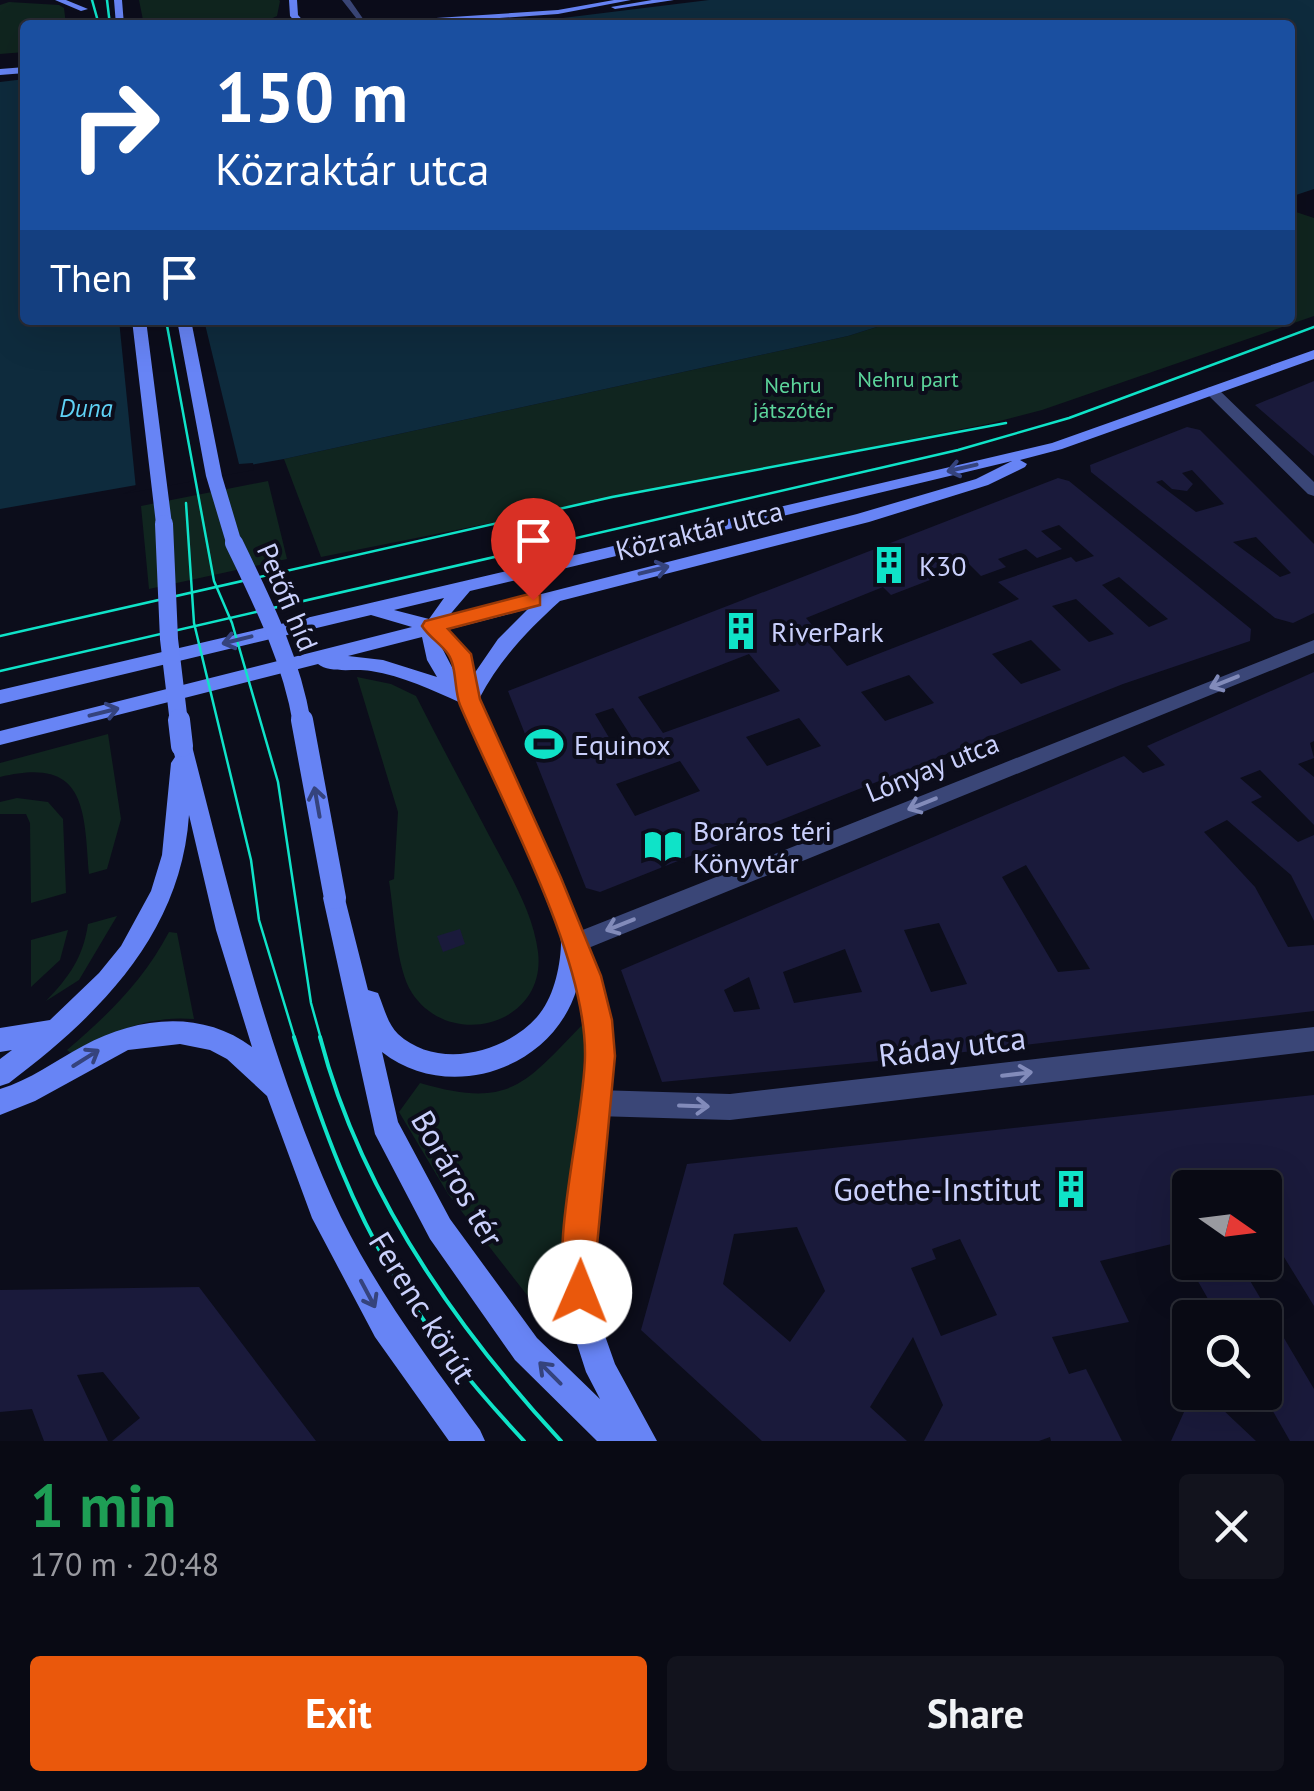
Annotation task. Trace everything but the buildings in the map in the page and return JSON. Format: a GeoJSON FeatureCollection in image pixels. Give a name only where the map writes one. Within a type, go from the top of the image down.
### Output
{"type":"FeatureCollection","features":[{"type":"Feature","properties":{"kind":"main road"},"geometry":{"type":"LineString","coordinates":[[59,0],[84,5]]}},
{"type":"Feature","properties":{"kind":"main road"},"geometry":{"type":"LineString","coordinates":[[292,0],[298,20]]}},
{"type":"Feature","properties":{"kind":"main road"},"geometry":{"type":"LineString","coordinates":[[415,20],[558,12],[627,0]]}},
{"type":"Feature","properties":{"kind":"main road"},"geometry":{"type":"LineString","coordinates":[[491,20],[670,0]]}},
{"type":"Feature","properties":{"kind":"main road"},"geometry":{"type":"LineString","coordinates":[[387,20],[535,2]]}},
{"type":"Feature","properties":{"kind":"main road"},"geometry":{"type":"LineString","coordinates":[[287,20],[294,16]]}},
{"type":"Feature","properties":{"kind":"main road"},"geometry":{"type":"LineString","coordinates":[[140,325],[164,524],[169,640],[182,746],[228,930],[277,1088]]}},
{"type":"Feature","properties":{"kind":"main road","name":"Petőfi híd"},"geometry":{"type":"LineString","coordinates":[[185,325],[214,476],[234,543],[272,622],[297,692],[335,898]]}},
{"type":"Feature","properties":{"kind":"main road","name":"Közraktár utca"},"geometry":{"type":"LineString","coordinates":[[3,739],[863,518],[982,482],[1057,446],[1314,354]]}},
{"type":"Feature","properties":{"kind":"main road","name":"Közraktár utca"},"geometry":{"type":"LineString","coordinates":[[0,697],[1057,446]]}},
{"type":"Feature","properties":{"kind":"main road"},"geometry":{"type":"LineString","coordinates":[[467,584],[432,626],[430,652],[436,666],[469,699],[587,976],[600,1056],[578,1267],[583,1316],[602,1372],[640,1441]]}},
{"type":"Feature","properties":{"kind":"main road"},"geometry":{"type":"LineString","coordinates":[[469,699],[486,665],[505,641],[560,594]]}},
{"type":"Feature","properties":{"kind":"main road"},"geometry":{"type":"LineString","coordinates":[[366,609],[432,626]]}},
{"type":"Feature","properties":{"kind":"main road"},"geometry":{"type":"LineString","coordinates":[[276,668],[356,661],[384,664],[469,699]]}},
{"type":"Feature","properties":{"kind":"main road"},"geometry":{"type":"LineString","coordinates":[[0,1074],[62,1030],[98,994],[144,931],[173,854],[182,746]]}},
{"type":"Feature","properties":{"kind":"main road"},"geometry":{"type":"LineString","coordinates":[[335,898],[378,1027],[391,1045],[421,1062],[448,1067],[496,1059],[522,1046],[559,1005],[573,944]]}},
{"type":"Feature","properties":{"kind":"main road","name":"Boráros tér"},"geometry":{"type":"LineString","coordinates":[[335,898],[385,1125],[440,1229],[526,1348],[620,1441]]}},
{"type":"Feature","properties":{"kind":"main road"},"geometry":{"type":"LineString","coordinates":[[0,1040],[62,1030]]}},
{"type":"Feature","properties":{"kind":"main road"},"geometry":{"type":"LineString","coordinates":[[0,1102],[28,1094],[99,1050],[152,1032],[190,1033],[230,1047],[277,1088]]}},
{"type":"Feature","properties":{"kind":"main road","name":"Ferenc körút"},"geometry":{"type":"LineString","coordinates":[[277,1088],[322,1208],[386,1326],[469,1441]]}},
{"type":"Feature","properties":{"kind":"street"},"geometry":{"type":"LineString","coordinates":[[1212,391],[1314,491]]}},
{"type":"Feature","properties":{"kind":"street","name":"Lónyay utca"},"geometry":{"type":"LineString","coordinates":[[573,944],[1314,646]]}},
{"type":"Feature","properties":{"kind":"street","name":"Ráday utca"},"geometry":{"type":"LineString","coordinates":[[596,1103],[730,1107],[1314,1039]]}},
{"type":"Feature","properties":{"kind":"green space"},"geometry":{"type":"Polygon","coordinates":[[[139,0],[280,1],[277,16],[268,20],[143,20],[139,0]]]}},
{"type":"Feature","properties":{"kind":"green space"},"geometry":{"type":"Polygon","coordinates":[[[0,5],[59,5],[64,8],[65,20],[20,20],[20,52],[0,54],[0,5]]]}},
{"type":"Feature","properties":{"kind":"green space","name":"Nehru part"},"geometry":{"type":"Polygon","coordinates":[[[1295,212],[1314,218],[1314,316],[1295,323],[1295,212]]]}},
{"type":"Feature","properties":{"kind":"green space","name":"Nehru part"},"geometry":{"type":"Polygon","coordinates":[[[883,325],[1288,325],[1042,410],[992,423],[321,557],[284,459],[848,336],[883,325]]]}},
{"type":"Feature","properties":{"kind":"green space"},"geometry":{"type":"Polygon","coordinates":[[[268,481],[287,559],[149,589],[141,506],[268,481]]]}},
{"type":"Feature","properties":{"kind":"green space"},"geometry":{"type":"Polygon","coordinates":[[[357,677],[391,684],[416,696],[526,908],[538,952],[537,977],[527,997],[512,1012],[493,1022],[471,1025],[449,1021],[429,1011],[407,983],[399,955],[389,881],[394,879],[398,812],[357,677]]]}},
{"type":"Feature","properties":{"kind":"green space"},"geometry":{"type":"Polygon","coordinates":[[[108,734],[121,819],[107,869],[89,874],[85,828],[75,793],[65,781],[49,774],[28,772],[0,777],[0,763],[108,734]]]}},
{"type":"Feature","properties":{"kind":"green space"},"geometry":{"type":"Polygon","coordinates":[[[17,798],[48,802],[63,819],[66,893],[31,903],[30,823],[26,814],[0,814],[0,802],[17,798]]]}},
{"type":"Feature","properties":{"kind":"green space"},"geometry":{"type":"Polygon","coordinates":[[[117,916],[79,980],[46,1001],[74,966],[88,924],[117,916]]]}},
{"type":"Feature","properties":{"kind":"green space"},"geometry":{"type":"Polygon","coordinates":[[[68,930],[60,960],[31,987],[31,940],[68,930]]]}},
{"type":"Feature","properties":{"kind":"green space"},"geometry":{"type":"Polygon","coordinates":[[[169,932],[177,933],[194,1019],[145,1023],[71,1053],[67,1050],[124,996],[169,932]]]}},
{"type":"Feature","properties":{"kind":"green space"},"geometry":{"type":"Polygon","coordinates":[[[586,1021],[580,1117],[563,1225],[556,1332],[448,1194],[399,1112],[420,1083],[476,1093],[497,1092],[515,1085],[547,1061],[586,1021]]]}},
{"type":"Feature","properties":{"kind":"water"},"geometry":{"type":"Polygon","coordinates":[[[709,0],[1314,0],[1314,189],[1295,195],[1295,20],[546,20],[709,0]]]}},
{"type":"Feature","properties":{"kind":"water","name":"Duna"},"geometry":{"type":"Polygon","coordinates":[[[20,80],[20,325],[883,325],[848,336],[284,459],[0,509],[0,82],[20,80]]]}},
{"type":"Feature","properties":{"kind":"pier"},"geometry":{"type":"Polygon","coordinates":[[[120,325],[205,325],[239,464],[253,463],[254,470],[123,494],[136,489],[120,325]]]}},
{"type":"Feature","properties":{"kind":"tram line"},"geometry":{"type":"LineString","coordinates":[[92,0],[98,20]]}},
{"type":"Feature","properties":{"kind":"tram line"},"geometry":{"type":"LineString","coordinates":[[107,0],[109,20]]}},
{"type":"Feature","properties":{"kind":"tram line"},"geometry":{"type":"LineString","coordinates":[[167,325],[216,587]]}},
{"type":"Feature","properties":{"kind":"tram line"},"geometry":{"type":"LineString","coordinates":[[230,618],[958,450],[1069,418],[1314,327]]}},
{"type":"Feature","properties":{"kind":"tram line"},"geometry":{"type":"LineString","coordinates":[[216,587],[612,497],[1006,423]]}},
{"type":"Feature","properties":{"kind":"tram line"},"geometry":{"type":"LineString","coordinates":[[186,503],[192,592]]}},
{"type":"Feature","properties":{"kind":"tram line"},"geometry":{"type":"LineString","coordinates":[[192,592],[216,587]]}},
{"type":"Feature","properties":{"kind":"tram line"},"geometry":{"type":"LineString","coordinates":[[216,587],[230,618]]}},
{"type":"Feature","properties":{"kind":"tram line"},"geometry":{"type":"LineString","coordinates":[[0,636],[192,592]]}},
{"type":"Feature","properties":{"kind":"tram line"},"geometry":{"type":"LineString","coordinates":[[192,592],[195,626]]}},
{"type":"Feature","properties":{"kind":"tram line"},"geometry":{"type":"LineString","coordinates":[[195,626],[230,618]]}},
{"type":"Feature","properties":{"kind":"tram line"},"geometry":{"type":"LineString","coordinates":[[230,618],[278,782],[311,1003],[321,1039]]}},
{"type":"Feature","properties":{"kind":"tram line"},"geometry":{"type":"LineString","coordinates":[[0,671],[195,626]]}},
{"type":"Feature","properties":{"kind":"tram line"},"geometry":{"type":"LineString","coordinates":[[195,626],[251,860],[259,920],[295,1039]]}},
{"type":"Feature","properties":{"kind":"tram line"},"geometry":{"type":"LineString","coordinates":[[294,1037],[340,1168],[386,1262],[446,1350],[524,1441]]}},
{"type":"Feature","properties":{"kind":"tram line"},"geometry":{"type":"LineString","coordinates":[[320,1037],[359,1149],[415,1254],[484,1351],[561,1441]]}},
{"type":"Feature","properties":{"kind":"place","name":"K30"},"geometry":{"type":"Point","coordinates":[889,565]}},
{"type":"Feature","properties":{"kind":"place","name":"RiverPark"},"geometry":{"type":"Point","coordinates":[741,631]}},
{"type":"Feature","properties":{"kind":"place","name":"Equinox"},"geometry":{"type":"Point","coordinates":[544,744]}},
{"type":"Feature","properties":{"kind":"place","name":"Boráros téri Könyvtár"},"geometry":{"type":"Point","coordinates":[663,846]}},
{"type":"Feature","properties":{"kind":"place","name":"Goethe-Institut"},"geometry":{"type":"Point","coordinates":[1071,1189]}},
{"type":"Feature","properties":{"kind":"route"},"geometry":{"type":"LineString","coordinates":[[533,600],[432,626],[460,654],[469,699],[548,878],[587,976],[597,1020],[600,1056],[578,1267],[580,1292]]}},
{"type":"Feature","properties":{"kind":"park label","name":"Nehru játszótér"},"geometry":{"type":"Point","coordinates":[793,398]}}]}
